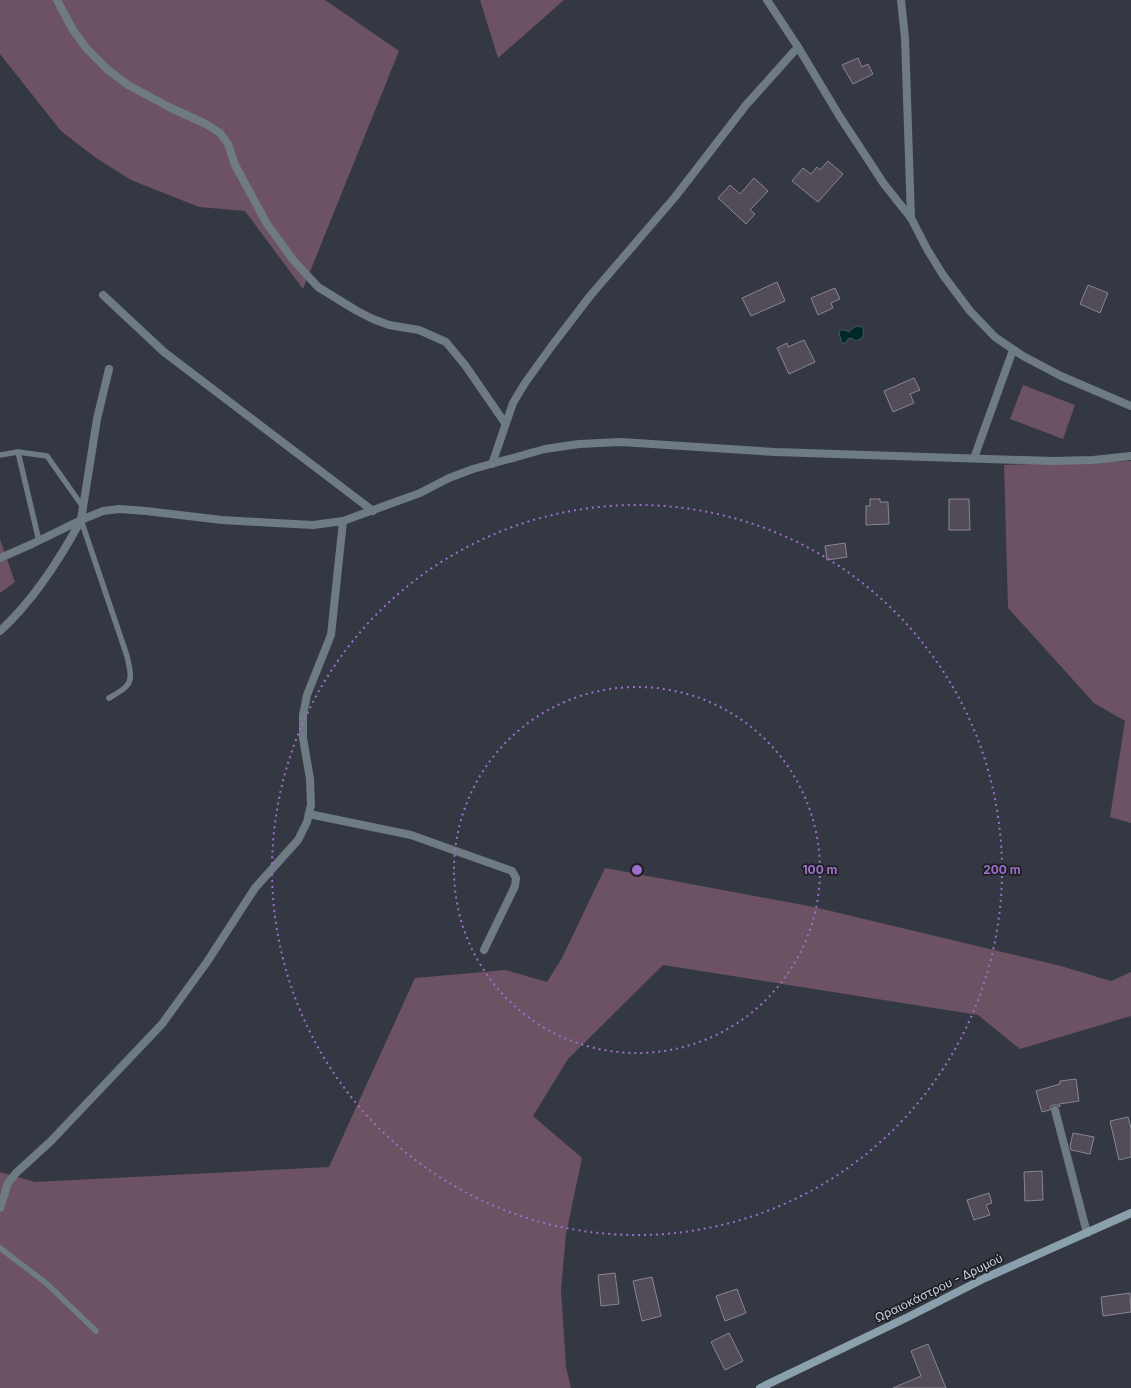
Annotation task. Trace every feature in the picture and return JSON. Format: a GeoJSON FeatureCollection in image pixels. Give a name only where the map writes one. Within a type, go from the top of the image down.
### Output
{"type":"FeatureCollection","features":[{"type":"Feature","properties":{"kind":"main road","name":"Ωραιοκάστρου - Δρυμού"},"geometry":{"type":"LineString","coordinates":[[760,1388],[908,1317],[985,1278],[1131,1213]]}},
{"type":"Feature","properties":{"kind":"street"},"geometry":{"type":"LineString","coordinates":[[56,0],[73,30],[87,49],[107,69],[128,85],[171,108],[206,124],[220,133],[228,144],[236,165],[267,224],[294,261],[318,286],[357,311],[373,319],[389,325],[419,330],[446,342],[466,365],[505,424]]}},
{"type":"Feature","properties":{"kind":"street"},"geometry":{"type":"LineString","coordinates":[[766,0],[798,47],[884,184],[911,218],[927,249],[943,275],[970,311],[995,337],[1014,350],[1061,376],[1131,406]]}},
{"type":"Feature","properties":{"kind":"street"},"geometry":{"type":"LineString","coordinates":[[901,0],[905,38],[911,218]]}},
{"type":"Feature","properties":{"kind":"street"},"geometry":{"type":"LineString","coordinates":[[492,464],[513,403],[525,382],[582,307],[675,197],[746,105],[798,47]]}},
{"type":"Feature","properties":{"kind":"street"},"geometry":{"type":"LineString","coordinates":[[103,296],[164,352],[373,511]]}},
{"type":"Feature","properties":{"kind":"street"},"geometry":{"type":"LineString","coordinates":[[974,458],[1014,350]]}},
{"type":"Feature","properties":{"kind":"street"},"geometry":{"type":"LineString","coordinates":[[0,631],[34,594],[74,534],[81,520],[97,419],[108,369]]}},
{"type":"Feature","properties":{"kind":"street"},"geometry":{"type":"LineString","coordinates":[[0,558],[103,510],[146,510],[222,520],[275,523],[313,524],[343,521],[420,494],[455,476],[473,469],[545,449],[579,444],[621,442],[775,452],[1052,461],[1093,460],[1131,456]]}},
{"type":"Feature","properties":{"kind":"street"},"geometry":{"type":"LineString","coordinates":[[0,1208],[8,1184],[16,1173],[50,1141],[162,1024],[207,962],[255,888],[298,840],[307,822],[311,805],[310,779],[303,738],[303,715],[307,695],[331,635],[343,521]]}},
{"type":"Feature","properties":{"kind":"street"},"geometry":{"type":"LineString","coordinates":[[309,814],[412,835],[512,872],[516,878],[515,886],[484,950]]}},
{"type":"Feature","properties":{"kind":"street"},"geometry":{"type":"LineString","coordinates":[[1055,1110],[1087,1233]]}},
{"type":"Feature","properties":{"kind":"lane"},"geometry":{"type":"LineString","coordinates":[[18,452],[39,541]]}},
{"type":"Feature","properties":{"kind":"lane"},"geometry":{"type":"LineString","coordinates":[[0,455],[18,452],[47,456],[83,507]]}},
{"type":"Feature","properties":{"kind":"lane"},"geometry":{"type":"LineString","coordinates":[[81,520],[127,656],[131,675],[127,686],[108,698]]}},
{"type":"Feature","properties":{"kind":"lane"},"geometry":{"type":"LineString","coordinates":[[0,1248],[46,1283],[96,1331]]}},
{"type":"Feature","properties":{"kind":"shaded area"},"geometry":{"type":"Polygon","coordinates":[[[0,0],[325,0],[399,51],[303,289],[245,211],[199,207],[131,180],[96,158],[61,131],[0,54],[0,0]]]}},
{"type":"Feature","properties":{"kind":"shaded area"},"geometry":{"type":"Polygon","coordinates":[[[480,0],[564,0],[498,58],[480,0]]]}},
{"type":"Feature","properties":{"kind":"shaded area"},"geometry":{"type":"Polygon","coordinates":[[[857,326],[863,328],[862,338],[856,341],[851,338],[848,339],[846,343],[842,343],[839,334],[840,330],[849,332],[857,326]]]}},
{"type":"Feature","properties":{"kind":"shaded area"},"geometry":{"type":"Polygon","coordinates":[[[1023,385],[1075,405],[1063,439],[1010,419],[1023,385]]]}},
{"type":"Feature","properties":{"kind":"shaded area"},"geometry":{"type":"Polygon","coordinates":[[[1131,461],[1131,823],[1110,817],[1125,721],[1094,703],[1008,608],[1004,465],[1131,461]]]}},
{"type":"Feature","properties":{"kind":"shaded area"},"geometry":{"type":"Polygon","coordinates":[[[0,539],[15,582],[0,593],[0,539]]]}},
{"type":"Feature","properties":{"kind":"shaded area"},"geometry":{"type":"Polygon","coordinates":[[[605,868],[814,907],[1061,966],[1111,981],[1131,972],[1131,1016],[1020,1049],[978,1015],[663,965],[568,1059],[533,1116],[582,1158],[566,1234],[561,1290],[566,1367],[571,1388],[0,1388],[0,1172],[35,1182],[329,1167],[415,978],[505,970],[547,982],[562,958],[605,868]]]}},
{"type":"Feature","properties":{"kind":"building"},"geometry":{"type":"Polygon","coordinates":[[[858,58],[862,67],[868,64],[873,74],[853,84],[842,65],[858,58]]]}},
{"type":"Feature","properties":{"kind":"building"},"geometry":{"type":"Polygon","coordinates":[[[828,161],[843,174],[818,202],[792,181],[803,168],[811,174],[817,167],[820,170],[828,161]]]}},
{"type":"Feature","properties":{"kind":"building"},"geometry":{"type":"Polygon","coordinates":[[[754,178],[768,191],[750,210],[755,214],[746,224],[718,198],[730,185],[740,194],[754,178]]]}},
{"type":"Feature","properties":{"kind":"building"},"geometry":{"type":"Polygon","coordinates":[[[777,282],[785,301],[751,316],[742,298],[777,282]]]}},
{"type":"Feature","properties":{"kind":"building"},"geometry":{"type":"Polygon","coordinates":[[[1088,285],[1108,293],[1100,313],[1080,304],[1088,285]]]}},
{"type":"Feature","properties":{"kind":"building"},"geometry":{"type":"Polygon","coordinates":[[[835,288],[840,299],[831,303],[833,308],[818,315],[811,298],[835,288]]]}},
{"type":"Feature","properties":{"kind":"building"},"geometry":{"type":"Polygon","coordinates":[[[804,340],[815,362],[789,374],[777,348],[787,343],[788,347],[804,340]]]}},
{"type":"Feature","properties":{"kind":"building"},"geometry":{"type":"Polygon","coordinates":[[[914,378],[920,390],[910,394],[914,403],[893,412],[884,391],[914,378]]]}},
{"type":"Feature","properties":{"kind":"building"},"geometry":{"type":"Polygon","coordinates":[[[870,499],[880,499],[880,502],[888,502],[889,524],[866,525],[866,506],[870,506],[870,499]]]}},
{"type":"Feature","properties":{"kind":"building"},"geometry":{"type":"Polygon","coordinates":[[[949,499],[969,499],[970,530],[949,530],[949,499]]]}},
{"type":"Feature","properties":{"kind":"building"},"geometry":{"type":"Polygon","coordinates":[[[845,543],[847,557],[827,560],[825,546],[845,543]]]}},
{"type":"Feature","properties":{"kind":"building"},"geometry":{"type":"Polygon","coordinates":[[[1076,1079],[1079,1101],[1059,1104],[1060,1107],[1053,1105],[1051,1106],[1050,1110],[1042,1112],[1036,1091],[1060,1084],[1060,1081],[1076,1079]]]}},
{"type":"Feature","properties":{"kind":"building"},"geometry":{"type":"Polygon","coordinates":[[[1128,1117],[1131,1128],[1131,1157],[1119,1160],[1110,1121],[1128,1117]]]}},
{"type":"Feature","properties":{"kind":"building"},"geometry":{"type":"Polygon","coordinates":[[[1073,1133],[1094,1137],[1090,1154],[1071,1150],[1070,1146],[1073,1133]]]}},
{"type":"Feature","properties":{"kind":"building"},"geometry":{"type":"Polygon","coordinates":[[[1042,1171],[1043,1200],[1025,1201],[1024,1172],[1042,1171]]]}},
{"type":"Feature","properties":{"kind":"building"},"geometry":{"type":"Polygon","coordinates":[[[989,1193],[992,1203],[986,1205],[990,1215],[974,1220],[967,1200],[989,1193]]]}},
{"type":"Feature","properties":{"kind":"building"},"geometry":{"type":"Polygon","coordinates":[[[615,1273],[619,1304],[601,1306],[598,1275],[615,1273]]]}},
{"type":"Feature","properties":{"kind":"building"},"geometry":{"type":"Polygon","coordinates":[[[652,1277],[661,1316],[642,1321],[633,1281],[652,1277]]]}},
{"type":"Feature","properties":{"kind":"building"},"geometry":{"type":"Polygon","coordinates":[[[737,1289],[746,1313],[725,1321],[716,1296],[737,1289]]]}},
{"type":"Feature","properties":{"kind":"building"},"geometry":{"type":"Polygon","coordinates":[[[1130,1293],[1131,1312],[1103,1316],[1101,1297],[1130,1293]]]}},
{"type":"Feature","properties":{"kind":"building"},"geometry":{"type":"Polygon","coordinates":[[[729,1333],[743,1361],[725,1370],[711,1342],[729,1333]]]}},
{"type":"Feature","properties":{"kind":"building"},"geometry":{"type":"Polygon","coordinates":[[[928,1344],[946,1388],[893,1388],[921,1376],[911,1351],[928,1344]]]}}]}
